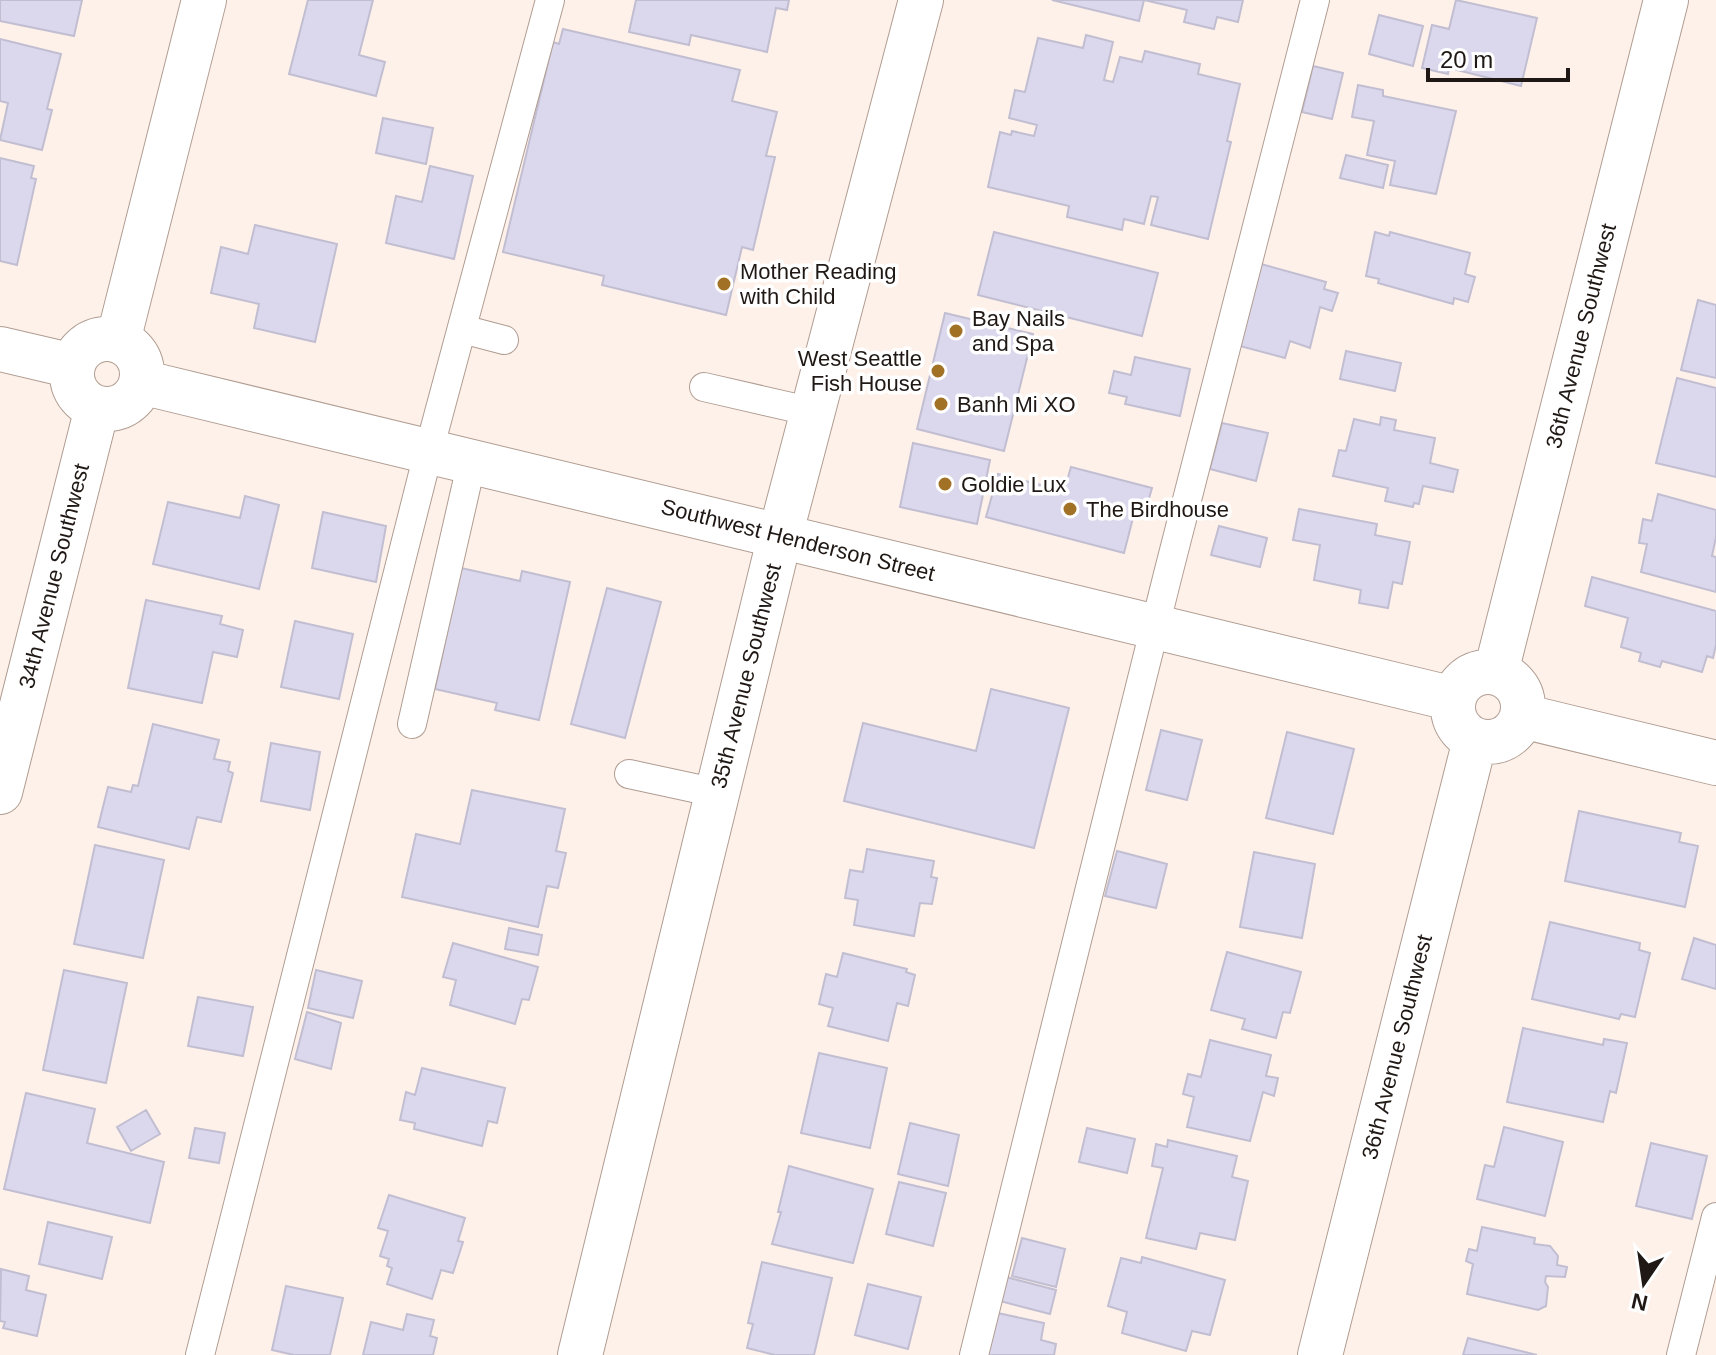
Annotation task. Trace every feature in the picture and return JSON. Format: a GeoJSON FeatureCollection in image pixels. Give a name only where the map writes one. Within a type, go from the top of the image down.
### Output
{"type":"FeatureCollection","features":[{"type":"Feature","properties":{"kind":"street"},"geometry":{"type":"LineString","coordinates":[[118,341],[204,0]]}},
{"type":"Feature","properties":{"kind":"street","name":"35th Avenue Southwest"},"geometry":{"type":"LineString","coordinates":[[580,1355],[780,536],[921,0]]}},
{"type":"Feature","properties":{"kind":"street","name":"36th Avenue Southwest"},"geometry":{"type":"LineString","coordinates":[[1496,672],[1666,0]]}},
{"type":"Feature","properties":{"kind":"street"},"geometry":{"type":"LineString","coordinates":[[101,339],[118,341],[133,351],[139,360],[141,382],[129,402],[108,410],[97,408],[86,403],[78,394],[73,384],[73,366],[81,351],[90,343],[101,339]]}},
{"type":"Feature","properties":{"kind":"street"},"geometry":{"type":"LineString","coordinates":[[0,349],[73,366]]}},
{"type":"Feature","properties":{"kind":"street","name":"Southwest Henderson Street"},"geometry":{"type":"LineString","coordinates":[[141,382],[1454,699]]}},
{"type":"Feature","properties":{"kind":"street","name":"34th Avenue Southwest"},"geometry":{"type":"LineString","coordinates":[[0,792],[97,408]]}},
{"type":"Feature","properties":{"kind":"street"},"geometry":{"type":"LineString","coordinates":[[1480,672],[1496,672],[1514,682],[1520,692],[1522,716],[1508,735],[1497,741],[1475,740],[1458,726],[1453,715],[1454,699],[1460,683],[1469,677],[1480,672]]}},
{"type":"Feature","properties":{"kind":"street"},"geometry":{"type":"LineString","coordinates":[[1522,716],[1716,763]]}},
{"type":"Feature","properties":{"kind":"street","name":"36th Avenue Southwest"},"geometry":{"type":"LineString","coordinates":[[1320,1355],[1475,740]]}},
{"type":"Feature","properties":{"kind":"lane"},"geometry":{"type":"LineString","coordinates":[[200,1355],[429,450],[550,0]]}},
{"type":"Feature","properties":{"kind":"lane"},"geometry":{"type":"LineString","coordinates":[[974,1355],[1315,0]]}},
{"type":"Feature","properties":{"kind":"lane"},"geometry":{"type":"LineString","coordinates":[[462,329],[504,340]]}},
{"type":"Feature","properties":{"kind":"lane"},"geometry":{"type":"LineString","coordinates":[[704,387],[813,412]]}},
{"type":"Feature","properties":{"kind":"lane"},"geometry":{"type":"LineString","coordinates":[[412,724],[472,461]]}},
{"type":"Feature","properties":{"kind":"lane"},"geometry":{"type":"LineString","coordinates":[[629,774],[717,793]]}},
{"type":"Feature","properties":{"kind":"lane"},"geometry":{"type":"LineString","coordinates":[[1681,1355],[1716,1217]]}},
{"type":"Feature","properties":{"kind":"building"},"geometry":{"type":"Polygon","coordinates":[[[0,0],[82,0],[74,36],[0,21],[0,0]]]}},
{"type":"Feature","properties":{"kind":"building"},"geometry":{"type":"Polygon","coordinates":[[[308,0],[373,0],[359,55],[385,62],[376,96],[289,74],[308,0]]]}},
{"type":"Feature","properties":{"kind":"building"},"geometry":{"type":"Polygon","coordinates":[[[636,0],[789,0],[787,10],[776,8],[767,52],[691,35],[689,45],[629,32],[636,0]]]}},
{"type":"Feature","properties":{"kind":"building"},"geometry":{"type":"Polygon","coordinates":[[[1052,0],[1144,0],[1139,21],[1052,0]]]}},
{"type":"Feature","properties":{"kind":"building"},"geometry":{"type":"Polygon","coordinates":[[[1144,0],[1243,0],[1238,22],[1217,17],[1214,29],[1184,22],[1187,10],[1144,0]]]}},
{"type":"Feature","properties":{"kind":"building"},"geometry":{"type":"Polygon","coordinates":[[[1456,0],[1537,18],[1521,86],[1449,68],[1448,74],[1422,68],[1432,25],[1449,29],[1456,0]]]}},
{"type":"Feature","properties":{"kind":"building"},"geometry":{"type":"Polygon","coordinates":[[[1379,15],[1423,26],[1413,66],[1369,54],[1379,15]]]}},
{"type":"Feature","properties":{"kind":"building"},"geometry":{"type":"Polygon","coordinates":[[[563,29],[740,70],[732,101],[777,112],[766,156],[775,157],[753,250],[742,247],[726,315],[602,285],[604,276],[503,252],[553,42],[559,44],[563,29]]]}},
{"type":"Feature","properties":{"kind":"building"},"geometry":{"type":"Polygon","coordinates":[[[1086,35],[1113,42],[1104,80],[1113,82],[1120,57],[1142,62],[1145,51],[1200,64],[1198,74],[1240,84],[1227,141],[1231,142],[1208,239],[1151,225],[1158,197],[1151,196],[1144,224],[1124,219],[1122,230],[1067,217],[1069,206],[988,187],[1000,132],[1034,136],[1037,125],[1009,118],[1015,90],[1025,92],[1038,38],[1083,48],[1086,35]]]}},
{"type":"Feature","properties":{"kind":"building"},"geometry":{"type":"Polygon","coordinates":[[[0,39],[61,54],[47,109],[52,110],[42,150],[0,140],[8,103],[0,101],[0,39]]]}},
{"type":"Feature","properties":{"kind":"building"},"geometry":{"type":"Polygon","coordinates":[[[1313,66],[1343,73],[1332,119],[1302,112],[1313,66]]]}},
{"type":"Feature","properties":{"kind":"building"},"geometry":{"type":"Polygon","coordinates":[[[1358,85],[1383,90],[1383,96],[1456,111],[1436,194],[1390,185],[1395,161],[1367,155],[1374,121],[1352,117],[1358,85]]]}},
{"type":"Feature","properties":{"kind":"building"},"geometry":{"type":"Polygon","coordinates":[[[383,118],[433,128],[426,164],[376,153],[383,118]]]}},
{"type":"Feature","properties":{"kind":"building"},"geometry":{"type":"Polygon","coordinates":[[[1346,155],[1388,165],[1383,188],[1340,178],[1346,155]]]}},
{"type":"Feature","properties":{"kind":"building"},"geometry":{"type":"Polygon","coordinates":[[[0,158],[34,166],[31,178],[36,179],[17,265],[0,261],[0,158]]]}},
{"type":"Feature","properties":{"kind":"building"},"geometry":{"type":"Polygon","coordinates":[[[430,166],[473,176],[454,259],[386,243],[396,196],[422,202],[430,166]]]}},
{"type":"Feature","properties":{"kind":"building"},"geometry":{"type":"Polygon","coordinates":[[[255,225],[337,244],[315,342],[254,328],[259,304],[211,293],[221,247],[248,254],[255,225]]]}},
{"type":"Feature","properties":{"kind":"building"},"geometry":{"type":"Polygon","coordinates":[[[994,232],[1158,273],[1142,336],[978,295],[994,232]]]}},
{"type":"Feature","properties":{"kind":"building"},"geometry":{"type":"Polygon","coordinates":[[[1375,232],[1389,236],[1390,232],[1470,253],[1465,274],[1475,277],[1468,302],[1454,298],[1453,304],[1378,283],[1379,279],[1366,276],[1375,232]]]}},
{"type":"Feature","properties":{"kind":"building"},"geometry":{"type":"Polygon","coordinates":[[[1261,264],[1326,282],[1324,289],[1338,293],[1332,311],[1320,307],[1310,348],[1290,341],[1285,358],[1240,346],[1261,264]]]}},
{"type":"Feature","properties":{"kind":"building"},"geometry":{"type":"Polygon","coordinates":[[[1698,300],[1716,305],[1716,378],[1681,370],[1698,300]]]}},
{"type":"Feature","properties":{"kind":"building"},"geometry":{"type":"Polygon","coordinates":[[[945,313],[1033,334],[1004,451],[917,429],[945,313]]]}},
{"type":"Feature","properties":{"kind":"building"},"geometry":{"type":"Polygon","coordinates":[[[1346,351],[1401,363],[1395,391],[1340,379],[1346,351]]]}},
{"type":"Feature","properties":{"kind":"building"},"geometry":{"type":"Polygon","coordinates":[[[1135,357],[1190,369],[1180,416],[1125,404],[1127,397],[1109,393],[1114,371],[1131,375],[1135,357]]]}},
{"type":"Feature","properties":{"kind":"building"},"geometry":{"type":"Polygon","coordinates":[[[1677,378],[1716,388],[1716,477],[1656,463],[1677,378]]]}},
{"type":"Feature","properties":{"kind":"building"},"geometry":{"type":"Polygon","coordinates":[[[1381,417],[1396,420],[1394,430],[1435,438],[1430,463],[1458,470],[1453,492],[1423,486],[1419,504],[1414,503],[1413,507],[1385,501],[1388,488],[1333,476],[1339,450],[1346,451],[1354,419],[1380,425],[1381,417]]]}},
{"type":"Feature","properties":{"kind":"building"},"geometry":{"type":"Polygon","coordinates":[[[1222,423],[1268,433],[1256,481],[1210,469],[1222,423]]]}},
{"type":"Feature","properties":{"kind":"building","name":"Goldie Lux"},"geometry":{"type":"Polygon","coordinates":[[[913,443],[990,460],[977,524],[900,507],[913,443]]]}},
{"type":"Feature","properties":{"kind":"building"},"geometry":{"type":"Polygon","coordinates":[[[1071,467],[1152,488],[1144,516],[1134,514],[1124,553],[986,517],[998,474],[1064,491],[1071,467]]]}},
{"type":"Feature","properties":{"kind":"building"},"geometry":{"type":"Polygon","coordinates":[[[1658,494],[1716,510],[1712,556],[1716,557],[1716,592],[1641,572],[1647,544],[1639,543],[1643,519],[1652,521],[1658,494]]]}},
{"type":"Feature","properties":{"kind":"building"},"geometry":{"type":"Polygon","coordinates":[[[245,496],[279,505],[259,589],[153,564],[168,502],[240,518],[245,496]]]}},
{"type":"Feature","properties":{"kind":"building"},"geometry":{"type":"Polygon","coordinates":[[[1299,509],[1377,524],[1375,535],[1410,542],[1402,584],[1393,582],[1388,608],[1359,603],[1361,590],[1314,580],[1320,545],[1293,540],[1299,509]]]}},
{"type":"Feature","properties":{"kind":"building"},"geometry":{"type":"Polygon","coordinates":[[[323,512],[386,526],[376,582],[312,568],[323,512]]]}},
{"type":"Feature","properties":{"kind":"building"},"geometry":{"type":"Polygon","coordinates":[[[1219,526],[1267,538],[1260,567],[1211,555],[1219,526]]]}},
{"type":"Feature","properties":{"kind":"building"},"geometry":{"type":"Polygon","coordinates":[[[461,568],[520,581],[522,571],[570,582],[539,720],[495,710],[497,703],[435,689],[461,568]]]}},
{"type":"Feature","properties":{"kind":"building"},"geometry":{"type":"Polygon","coordinates":[[[1592,577],[1716,611],[1713,658],[1707,656],[1702,672],[1662,661],[1660,667],[1639,661],[1641,653],[1621,647],[1628,618],[1585,606],[1592,577]]]}},
{"type":"Feature","properties":{"kind":"building"},"geometry":{"type":"Polygon","coordinates":[[[607,588],[661,602],[625,738],[571,724],[607,588]]]}},
{"type":"Feature","properties":{"kind":"building"},"geometry":{"type":"Polygon","coordinates":[[[146,600],[222,616],[220,624],[243,630],[237,657],[213,652],[202,703],[128,688],[146,600]]]}},
{"type":"Feature","properties":{"kind":"building"},"geometry":{"type":"Polygon","coordinates":[[[295,621],[353,634],[339,699],[281,687],[295,621]]]}},
{"type":"Feature","properties":{"kind":"building"},"geometry":{"type":"Polygon","coordinates":[[[991,689],[1069,708],[1034,848],[844,801],[863,723],[976,751],[991,689]]]}},
{"type":"Feature","properties":{"kind":"building"},"geometry":{"type":"Polygon","coordinates":[[[153,724],[219,740],[214,759],[230,762],[228,771],[233,773],[221,822],[197,817],[189,849],[98,827],[108,787],[131,792],[133,785],[138,786],[153,724]]]}},
{"type":"Feature","properties":{"kind":"building"},"geometry":{"type":"Polygon","coordinates":[[[1161,730],[1202,740],[1187,800],[1146,790],[1161,730]]]}},
{"type":"Feature","properties":{"kind":"building"},"geometry":{"type":"Polygon","coordinates":[[[1287,732],[1354,749],[1333,834],[1266,818],[1287,732]]]}},
{"type":"Feature","properties":{"kind":"building"},"geometry":{"type":"Polygon","coordinates":[[[271,743],[320,752],[310,810],[261,801],[271,743]]]}},
{"type":"Feature","properties":{"kind":"building"},"geometry":{"type":"Polygon","coordinates":[[[472,790],[565,809],[556,851],[566,853],[558,888],[547,886],[538,927],[402,897],[416,834],[460,844],[472,790]]]}},
{"type":"Feature","properties":{"kind":"building"},"geometry":{"type":"Polygon","coordinates":[[[1579,811],[1681,833],[1679,842],[1698,846],[1685,907],[1565,881],[1579,811]]]}},
{"type":"Feature","properties":{"kind":"building"},"geometry":{"type":"Polygon","coordinates":[[[95,845],[164,860],[143,958],[74,944],[95,845]]]}},
{"type":"Feature","properties":{"kind":"building"},"geometry":{"type":"Polygon","coordinates":[[[867,849],[934,861],[931,877],[937,878],[932,904],[920,903],[914,936],[854,925],[858,900],[845,898],[850,870],[863,872],[867,849]]]}},
{"type":"Feature","properties":{"kind":"building"},"geometry":{"type":"Polygon","coordinates":[[[1117,851],[1167,864],[1156,908],[1105,896],[1117,851]]]}},
{"type":"Feature","properties":{"kind":"building"},"geometry":{"type":"Polygon","coordinates":[[[1254,852],[1315,864],[1302,938],[1240,927],[1254,852]]]}},
{"type":"Feature","properties":{"kind":"building"},"geometry":{"type":"Polygon","coordinates":[[[1550,922],[1640,943],[1639,950],[1650,953],[1635,1017],[1621,1014],[1619,1019],[1532,999],[1550,922]]]}},
{"type":"Feature","properties":{"kind":"building"},"geometry":{"type":"Polygon","coordinates":[[[509,928],[542,935],[538,955],[505,949],[509,928]]]}},
{"type":"Feature","properties":{"kind":"building"},"geometry":{"type":"Polygon","coordinates":[[[1694,938],[1716,945],[1716,989],[1682,979],[1694,938]]]}},
{"type":"Feature","properties":{"kind":"building"},"geometry":{"type":"Polygon","coordinates":[[[453,943],[538,967],[529,1000],[522,999],[515,1024],[450,1005],[456,980],[443,977],[453,943]]]}},
{"type":"Feature","properties":{"kind":"building"},"geometry":{"type":"Polygon","coordinates":[[[1227,952],[1301,972],[1290,1013],[1283,1012],[1276,1038],[1242,1029],[1245,1019],[1211,1010],[1227,952]]]}},
{"type":"Feature","properties":{"kind":"building"},"geometry":{"type":"Polygon","coordinates":[[[843,953],[907,969],[906,972],[915,975],[908,1006],[897,1003],[888,1041],[828,1026],[833,1008],[819,1004],[826,974],[837,977],[843,953]]]}},
{"type":"Feature","properties":{"kind":"building"},"geometry":{"type":"Polygon","coordinates":[[[64,970],[127,983],[106,1083],[43,1070],[64,970]]]}},
{"type":"Feature","properties":{"kind":"building"},"geometry":{"type":"Polygon","coordinates":[[[316,970],[362,981],[353,1018],[308,1008],[316,970]]]}},
{"type":"Feature","properties":{"kind":"building"},"geometry":{"type":"Polygon","coordinates":[[[198,997],[253,1007],[243,1056],[188,1046],[198,997]]]}},
{"type":"Feature","properties":{"kind":"building"},"geometry":{"type":"Polygon","coordinates":[[[307,1012],[341,1023],[331,1069],[295,1059],[307,1012]]]}},
{"type":"Feature","properties":{"kind":"building"},"geometry":{"type":"Polygon","coordinates":[[[1523,1028],[1603,1045],[1604,1039],[1627,1043],[1616,1093],[1610,1091],[1603,1122],[1507,1102],[1523,1028]]]}},
{"type":"Feature","properties":{"kind":"building"},"geometry":{"type":"Polygon","coordinates":[[[1210,1040],[1271,1055],[1266,1076],[1278,1078],[1274,1096],[1263,1092],[1250,1141],[1187,1127],[1194,1097],[1183,1094],[1188,1074],[1201,1077],[1210,1040]]]}},
{"type":"Feature","properties":{"kind":"building"},"geometry":{"type":"Polygon","coordinates":[[[819,1053],[887,1068],[870,1148],[801,1133],[819,1053]]]}},
{"type":"Feature","properties":{"kind":"building"},"geometry":{"type":"Polygon","coordinates":[[[422,1068],[505,1088],[497,1123],[488,1121],[482,1146],[414,1129],[415,1123],[400,1120],[406,1092],[415,1095],[422,1068]]]}},
{"type":"Feature","properties":{"kind":"building"},"geometry":{"type":"Polygon","coordinates":[[[26,1093],[95,1109],[87,1143],[164,1162],[150,1223],[4,1189],[26,1093]]]}},
{"type":"Feature","properties":{"kind":"building"},"geometry":{"type":"Polygon","coordinates":[[[146,1110],[160,1134],[131,1151],[117,1127],[146,1110]]]}},
{"type":"Feature","properties":{"kind":"building"},"geometry":{"type":"Polygon","coordinates":[[[910,1123],[959,1135],[948,1186],[898,1174],[910,1123]]]}},
{"type":"Feature","properties":{"kind":"building"},"geometry":{"type":"Polygon","coordinates":[[[1504,1127],[1563,1142],[1545,1216],[1477,1199],[1485,1165],[1494,1167],[1504,1127]]]}},
{"type":"Feature","properties":{"kind":"building"},"geometry":{"type":"Polygon","coordinates":[[[195,1128],[225,1133],[219,1163],[189,1158],[195,1128]]]}},
{"type":"Feature","properties":{"kind":"building"},"geometry":{"type":"Polygon","coordinates":[[[1087,1128],[1135,1139],[1127,1173],[1079,1162],[1087,1128]]]}},
{"type":"Feature","properties":{"kind":"building"},"geometry":{"type":"Polygon","coordinates":[[[1168,1140],[1237,1156],[1232,1177],[1248,1181],[1235,1240],[1200,1233],[1196,1249],[1146,1238],[1163,1168],[1152,1166],[1156,1144],[1167,1147],[1168,1140]]]}},
{"type":"Feature","properties":{"kind":"building"},"geometry":{"type":"Polygon","coordinates":[[[1651,1143],[1707,1156],[1692,1219],[1636,1206],[1651,1143]]]}},
{"type":"Feature","properties":{"kind":"building"},"geometry":{"type":"Polygon","coordinates":[[[789,1166],[873,1189],[853,1263],[772,1244],[789,1166]]]}},
{"type":"Feature","properties":{"kind":"building"},"geometry":{"type":"Polygon","coordinates":[[[899,1182],[946,1193],[933,1246],[886,1234],[899,1182]]]}},
{"type":"Feature","properties":{"kind":"building"},"geometry":{"type":"Polygon","coordinates":[[[389,1195],[465,1218],[458,1241],[463,1242],[453,1273],[441,1270],[432,1299],[387,1284],[392,1268],[387,1266],[389,1259],[380,1256],[388,1231],[378,1228],[389,1195]]]}},
{"type":"Feature","properties":{"kind":"building"},"geometry":{"type":"Polygon","coordinates":[[[48,1222],[112,1237],[102,1279],[39,1264],[48,1222]]]}},
{"type":"Feature","properties":{"kind":"building"},"geometry":{"type":"Polygon","coordinates":[[[1482,1227],[1535,1238],[1534,1244],[1550,1246],[1558,1256],[1557,1265],[1567,1267],[1565,1277],[1546,1276],[1546,1306],[1538,1310],[1467,1294],[1473,1264],[1466,1261],[1469,1249],[1477,1251],[1482,1227]]]}},
{"type":"Feature","properties":{"kind":"building"},"geometry":{"type":"Polygon","coordinates":[[[1022,1238],[1065,1249],[1056,1287],[1012,1276],[1022,1238]]]}},
{"type":"Feature","properties":{"kind":"building"},"geometry":{"type":"Polygon","coordinates":[[[1142,1257],[1225,1280],[1210,1335],[1192,1331],[1186,1351],[1122,1333],[1127,1312],[1108,1306],[1121,1258],[1141,1263],[1142,1257]]]}},
{"type":"Feature","properties":{"kind":"building"},"geometry":{"type":"Polygon","coordinates":[[[762,1262],[832,1278],[814,1355],[775,1355],[747,1348],[753,1324],[748,1323],[762,1262]]]}},
{"type":"Feature","properties":{"kind":"building"},"geometry":{"type":"Polygon","coordinates":[[[1,1269],[29,1276],[26,1290],[46,1295],[37,1336],[3,1328],[5,1322],[0,1321],[1,1269]]]}},
{"type":"Feature","properties":{"kind":"building"},"geometry":{"type":"Polygon","coordinates":[[[1006,1277],[1056,1290],[1050,1314],[1000,1301],[1006,1277]]]}},
{"type":"Feature","properties":{"kind":"building"},"geometry":{"type":"Polygon","coordinates":[[[868,1284],[921,1297],[908,1349],[855,1335],[868,1284]]]}},
{"type":"Feature","properties":{"kind":"building"},"geometry":{"type":"Polygon","coordinates":[[[286,1286],[343,1298],[330,1355],[294,1355],[272,1350],[286,1286]]]}},
{"type":"Feature","properties":{"kind":"building"},"geometry":{"type":"Polygon","coordinates":[[[993,1312],[1044,1323],[1041,1340],[1056,1344],[1054,1355],[984,1355],[993,1312]]]}},
{"type":"Feature","properties":{"kind":"building"},"geometry":{"type":"Polygon","coordinates":[[[407,1314],[434,1320],[430,1336],[437,1338],[433,1355],[363,1355],[371,1322],[403,1330],[407,1314]]]}},
{"type":"Feature","properties":{"kind":"building"},"geometry":{"type":"Polygon","coordinates":[[[1468,1338],[1537,1355],[1463,1355],[1468,1338]]]}},
{"type":"Feature","properties":{"kind":"place","name":"Mother Reading with Child"},"geometry":{"type":"Point","coordinates":[724,284]}},
{"type":"Feature","properties":{"kind":"place","name":"Bay Nails and Spa"},"geometry":{"type":"Point","coordinates":[956,331]}},
{"type":"Feature","properties":{"kind":"place","name":"West Seattle Fish House"},"geometry":{"type":"Point","coordinates":[938,371]}},
{"type":"Feature","properties":{"kind":"place","name":"Banh Mi XO"},"geometry":{"type":"Point","coordinates":[941,404]}},
{"type":"Feature","properties":{"kind":"place","name":"Goldie Lux"},"geometry":{"type":"Point","coordinates":[945,484]}},
{"type":"Feature","properties":{"kind":"place","name":"The Birdhouse"},"geometry":{"type":"Point","coordinates":[1070,509]}}]}
